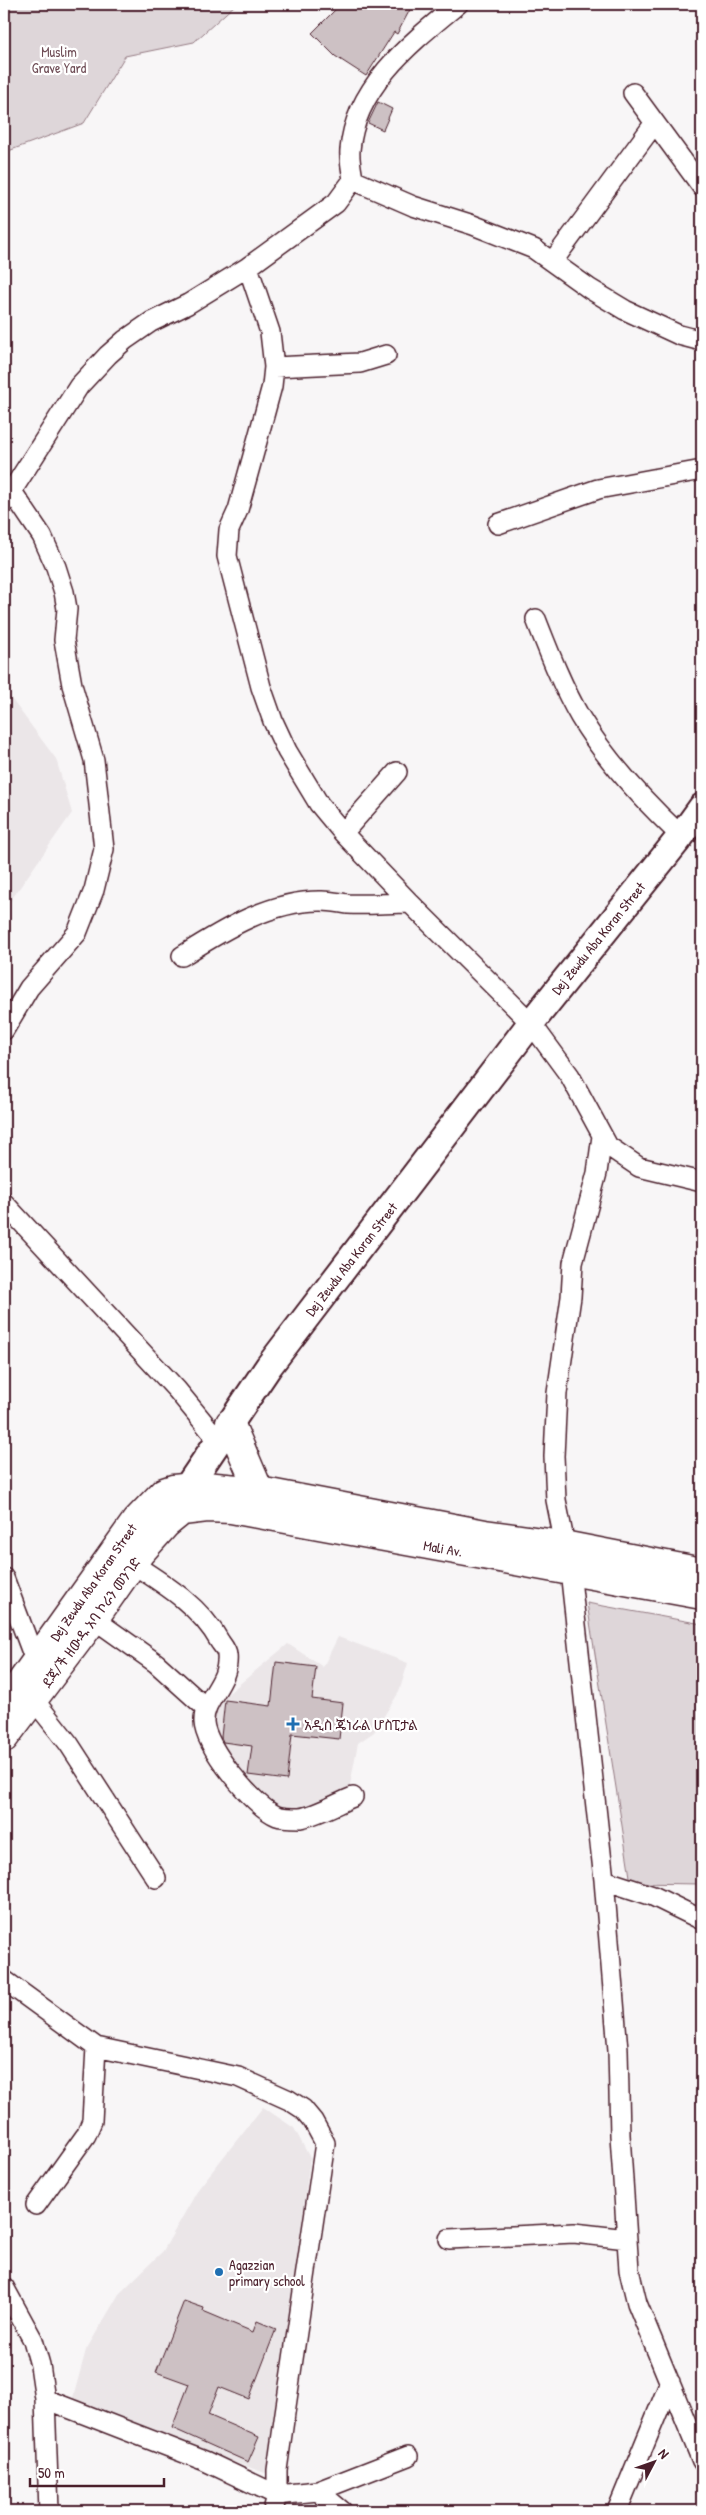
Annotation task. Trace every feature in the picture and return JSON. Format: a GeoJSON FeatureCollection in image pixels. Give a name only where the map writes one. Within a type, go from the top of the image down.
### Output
{"type":"FeatureCollection","features":[{"type":"Feature","properties":{"kind":"main road","name":"Dej Zewdu Aba Koran Street"},"geometry":{"type":"LineString","coordinates":[[18,1699],[36,1663],[110,1554],[146,1509],[164,1492],[185,1499],[224,1431],[269,1366],[530,1023],[681,836],[702,807]]}},
{"type":"Feature","properties":{"kind":"main road"},"geometry":{"type":"LineString","coordinates":[[224,1431],[259,1491]]}},
{"type":"Feature","properties":{"kind":"main road","name":"Mali Av."},"geometry":{"type":"LineString","coordinates":[[185,1499],[259,1491],[484,1534],[702,1595]]}},
{"type":"Feature","properties":{"kind":"main road","name":"Mali Av."},"geometry":{"type":"LineString","coordinates":[[185,1499],[207,1508],[231,1509],[566,1558],[702,1572]]}},
{"type":"Feature","properties":{"kind":"main road","name":"ደጃ/ች ዘውዱ አባ ኮራን መንገድ"},"geometry":{"type":"LineString","coordinates":[[4,1738],[18,1699],[94,1619],[185,1499]]}},
{"type":"Feature","properties":{"kind":"street"},"geometry":{"type":"LineString","coordinates":[[4,1030],[29,988],[77,933],[94,890],[104,849],[94,760],[72,685],[64,640],[67,609],[64,592],[56,567],[42,536],[8,497],[79,386],[97,365],[125,340],[152,322],[188,304],[248,267],[336,203],[353,180],[350,151],[354,124],[372,87],[389,67],[458,4]]}},
{"type":"Feature","properties":{"kind":"street"},"geometry":{"type":"LineString","coordinates":[[633,93],[702,187]]}},
{"type":"Feature","properties":{"kind":"street"},"geometry":{"type":"LineString","coordinates":[[553,261],[654,124]]}},
{"type":"Feature","properties":{"kind":"street"},"geometry":{"type":"LineString","coordinates":[[353,180],[413,206],[511,238],[534,249],[553,261],[590,290],[625,310],[679,335],[702,341]]}},
{"type":"Feature","properties":{"kind":"street"},"geometry":{"type":"LineString","coordinates":[[248,267],[270,332],[274,367],[272,386],[259,434],[238,510],[229,530],[226,556],[273,722],[302,779],[318,804],[410,903],[530,1023],[570,1076],[605,1141],[627,1160],[649,1170],[702,1182]]}},
{"type":"Feature","properties":{"kind":"street"},"geometry":{"type":"LineString","coordinates":[[274,367],[360,363],[386,355]]}},
{"type":"Feature","properties":{"kind":"street"},"geometry":{"type":"LineString","coordinates":[[498,524],[598,489],[702,470]]}},
{"type":"Feature","properties":{"kind":"street"},"geometry":{"type":"LineString","coordinates":[[536,619],[571,700],[591,734],[651,807],[681,836]]}},
{"type":"Feature","properties":{"kind":"street"},"geometry":{"type":"LineString","coordinates":[[344,833],[397,772]]}},
{"type":"Feature","properties":{"kind":"street"},"geometry":{"type":"LineString","coordinates":[[182,956],[225,929],[252,917],[297,903],[322,901],[348,904],[410,903]]}},
{"type":"Feature","properties":{"kind":"street"},"geometry":{"type":"LineString","coordinates":[[605,1141],[573,1263],[557,1393],[554,1456],[556,1500],[566,1558],[604,1880],[618,2050],[620,2135],[629,2270],[637,2303],[702,2461]]}},
{"type":"Feature","properties":{"kind":"street"},"geometry":{"type":"LineString","coordinates":[[4,1203],[177,1390],[224,1431]]}},
{"type":"Feature","properties":{"kind":"street"},"geometry":{"type":"LineString","coordinates":[[134,1564],[169,1587],[198,1612],[216,1634],[227,1654],[226,1674],[218,1691],[206,1708],[204,1723],[213,1749],[250,1796],[277,1816],[300,1818],[353,1797]]}},
{"type":"Feature","properties":{"kind":"street"},"geometry":{"type":"LineString","coordinates":[[4,1578],[36,1663]]}},
{"type":"Feature","properties":{"kind":"street"},"geometry":{"type":"LineString","coordinates":[[94,1619],[156,1663],[206,1708]]}},
{"type":"Feature","properties":{"kind":"street"},"geometry":{"type":"LineString","coordinates":[[18,1699],[69,1744],[156,1878]]}},
{"type":"Feature","properties":{"kind":"street"},"geometry":{"type":"LineString","coordinates":[[604,1880],[653,1896],[702,1920]]}},
{"type":"Feature","properties":{"kind":"street"},"geometry":{"type":"LineString","coordinates":[[4,1980],[96,2047],[238,2077],[268,2089],[303,2109],[326,2142],[285,2413],[277,2470],[275,2503]]}},
{"type":"Feature","properties":{"kind":"street"},"geometry":{"type":"LineString","coordinates":[[36,2205],[89,2128],[94,2104],[96,2047]]}},
{"type":"Feature","properties":{"kind":"street"},"geometry":{"type":"LineString","coordinates":[[449,2239],[574,2233],[627,2239]]}},
{"type":"Feature","properties":{"kind":"street"},"geometry":{"type":"LineString","coordinates":[[4,2287],[33,2340],[40,2365],[45,2398],[49,2511]]}},
{"type":"Feature","properties":{"kind":"street"},"geometry":{"type":"LineString","coordinates":[[617,2511],[670,2382]]}},
{"type":"Feature","properties":{"kind":"street"},"geometry":{"type":"LineString","coordinates":[[45,2398],[196,2457],[275,2503],[318,2491],[408,2456]]}},
{"type":"Feature","properties":{"kind":"street"},"geometry":{"type":"LineString","coordinates":[[318,2491],[342,2511]]}},
{"type":"Feature","properties":{"kind":"shaded area"},"geometry":{"type":"Polygon","coordinates":[[[4,689],[56,759],[72,813],[4,910],[4,689]]]}},
{"type":"Feature","properties":{"kind":"shaded area","name":"አዲስ ጄነራል ሆስፒታል"},"geometry":{"type":"Polygon","coordinates":[[[338,1637],[408,1663],[399,1692],[374,1732],[358,1743],[349,1790],[315,1816],[273,1813],[201,1716],[288,1644],[323,1667],[338,1637]]]}},
{"type":"Feature","properties":{"kind":"shaded area","name":"Agazzian primary school"},"geometry":{"type":"Polygon","coordinates":[[[263,2107],[294,2128],[310,2158],[271,2475],[71,2405],[86,2350],[119,2294],[163,2251],[199,2188],[263,2107]]]}},
{"type":"Feature","properties":{"kind":"green space","name":"Muslim Grave Yard"},"geometry":{"type":"Polygon","coordinates":[[[4,4],[236,4],[194,42],[125,56],[84,123],[11,150],[4,158],[4,4]]]}},
{"type":"Feature","properties":{"kind":"green space"},"geometry":{"type":"Polygon","coordinates":[[[587,1603],[702,1624],[702,1884],[631,1883],[587,1603]]]}},
{"type":"Feature","properties":{"kind":"building"},"geometry":{"type":"Polygon","coordinates":[[[341,4],[413,4],[397,34],[394,32],[366,76],[335,56],[312,33],[341,4]]]}},
{"type":"Feature","properties":{"kind":"building"},"geometry":{"type":"Polygon","coordinates":[[[378,102],[392,109],[383,130],[368,123],[378,102]]]}},
{"type":"Feature","properties":{"kind":"building"},"geometry":{"type":"Polygon","coordinates":[[[276,1662],[316,1667],[312,1699],[343,1703],[339,1739],[292,1734],[287,1780],[248,1775],[252,1746],[223,1742],[221,1737],[225,1700],[271,1706],[276,1662]]]}},
{"type":"Feature","properties":{"kind":"building"},"geometry":{"type":"Polygon","coordinates":[[[184,2301],[204,2308],[203,2311],[253,2332],[257,2321],[276,2329],[249,2399],[219,2387],[208,2415],[259,2437],[248,2462],[172,2428],[189,2384],[156,2372],[184,2301]]]}},
{"type":"Feature","properties":{"kind":"place","name":"አዲስ ጄነራል ሆስፒታል"},"geometry":{"type":"Point","coordinates":[293,1724]}},
{"type":"Feature","properties":{"kind":"place","name":"Agazzian primary school"},"geometry":{"type":"Point","coordinates":[219,2272]}}]}
